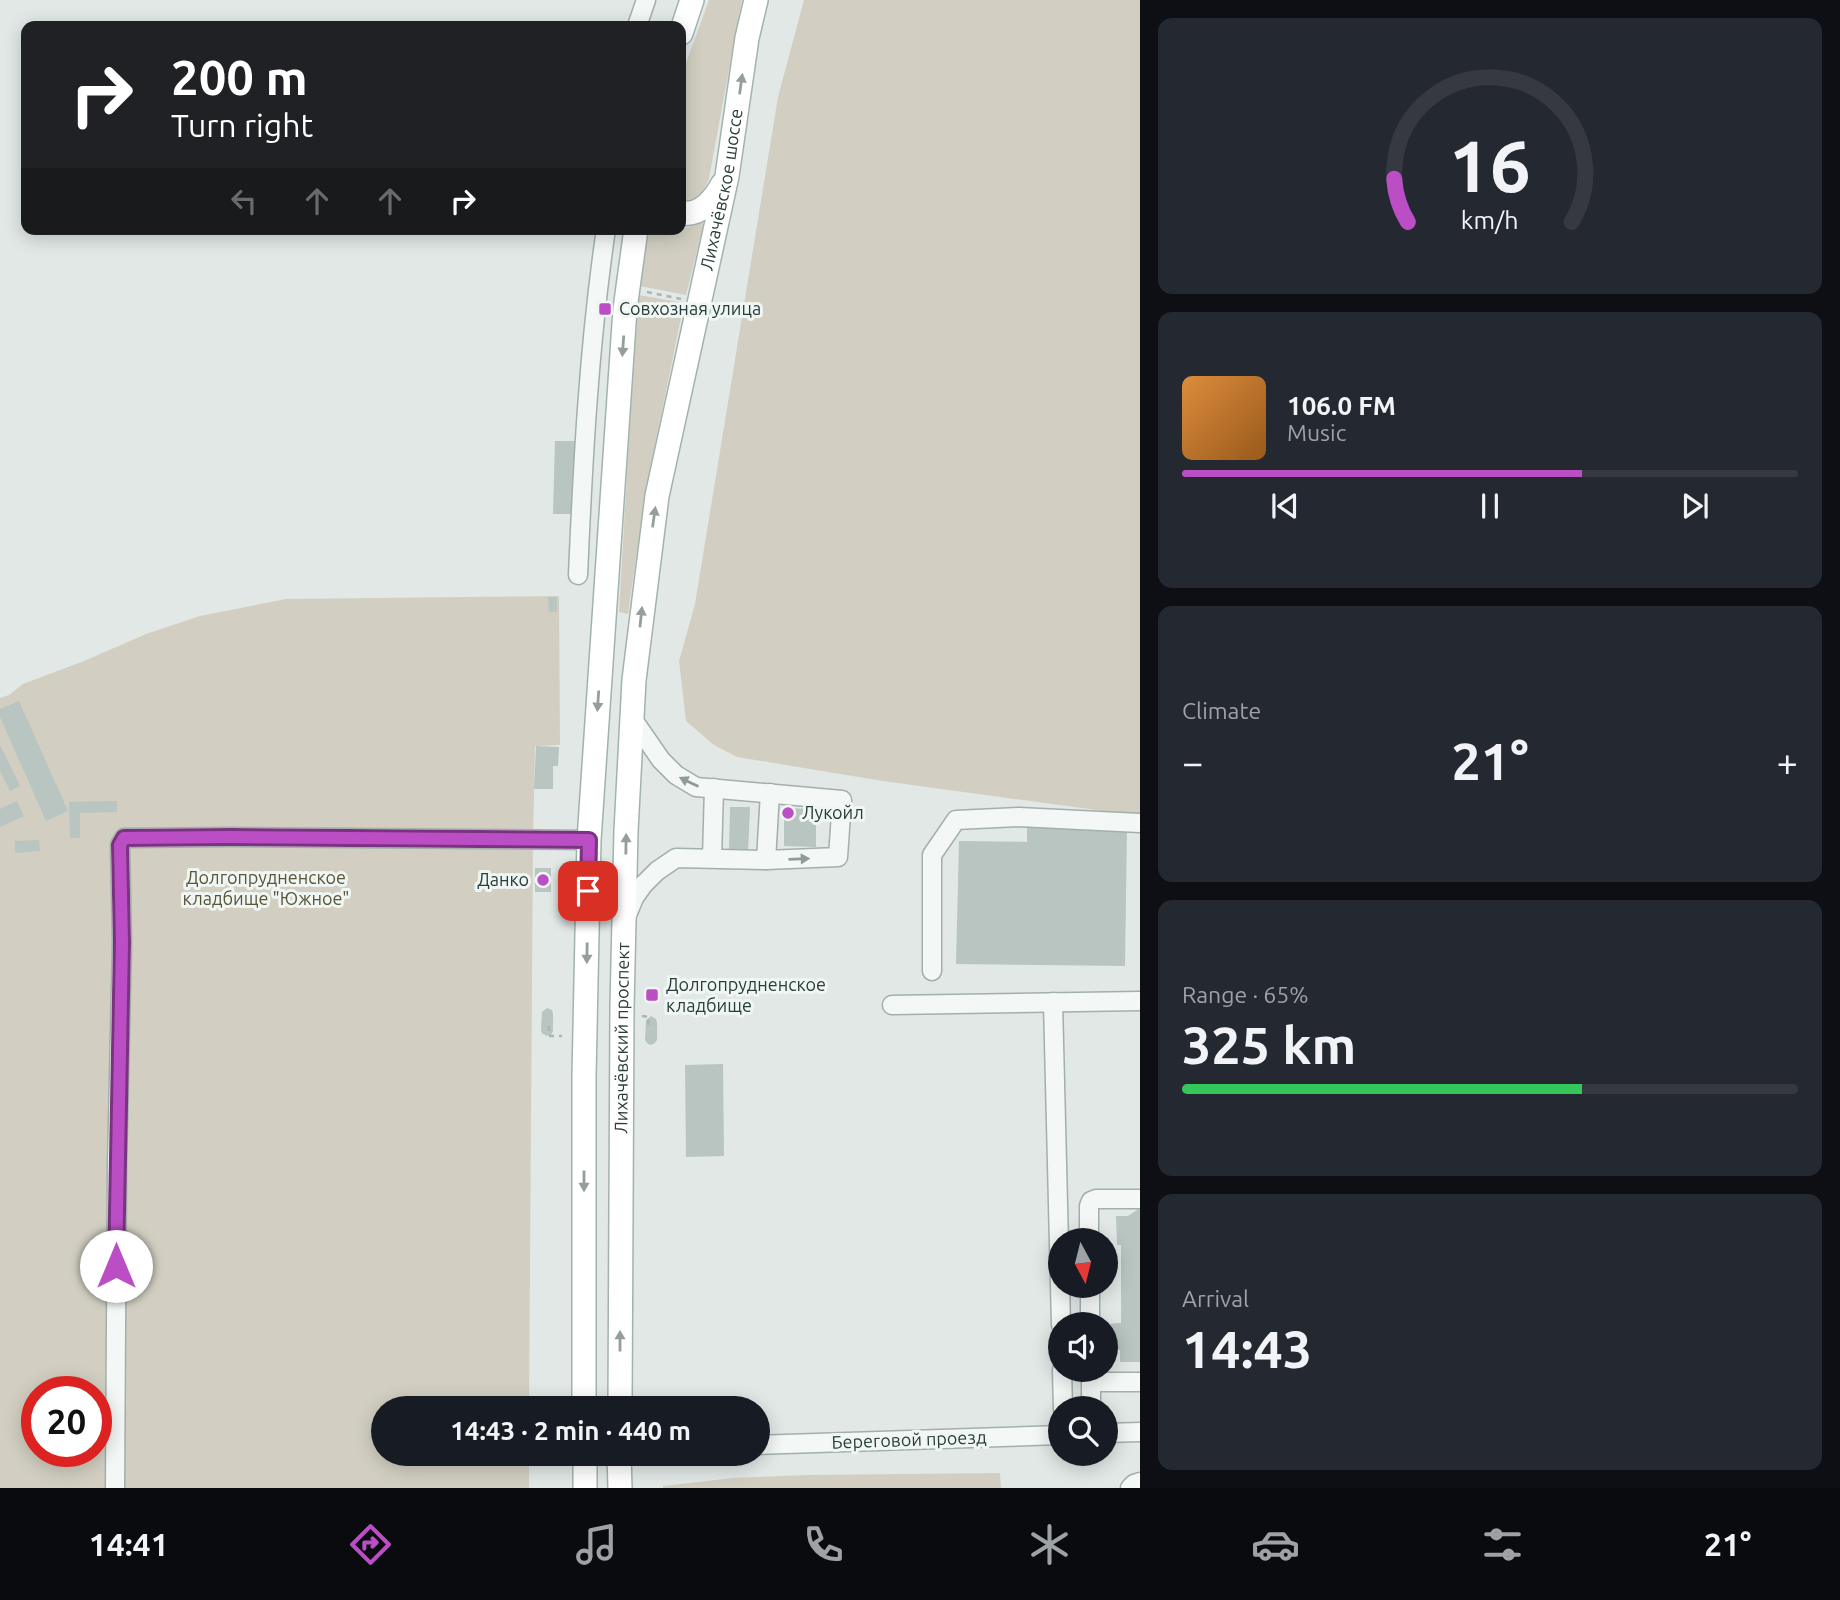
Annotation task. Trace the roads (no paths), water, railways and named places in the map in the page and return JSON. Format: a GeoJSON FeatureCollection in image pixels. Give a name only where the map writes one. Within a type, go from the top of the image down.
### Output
{"type":"FeatureCollection","features":[{"type":"Feature","properties":{"kind":"main road"},"geometry":{"type":"LineString","coordinates":[[685,21],[692,0]]}},
{"type":"Feature","properties":{"kind":"main road","name":"Лихачёвское шоссе"},"geometry":{"type":"LineString","coordinates":[[645,584],[657,496],[727,176],[755,0]]}},
{"type":"Feature","properties":{"kind":"main road"},"geometry":{"type":"LineString","coordinates":[[686,214],[716,197],[727,176]]}},
{"type":"Feature","properties":{"kind":"main road"},"geometry":{"type":"LineString","coordinates":[[584,1396],[584,1076],[589,840],[625,309],[635,235]]}},
{"type":"Feature","properties":{"kind":"main road","name":"Лихачёвский проспект"},"geometry":{"type":"LineString","coordinates":[[620,1396],[622,1007],[626,831],[634,680],[645,584]]}},
{"type":"Feature","properties":{"kind":"main road"},"geometry":{"type":"LineString","coordinates":[[584,1466],[585,1488]]}},
{"type":"Feature","properties":{"kind":"main road"},"geometry":{"type":"LineString","coordinates":[[619,1466],[620,1488]]}},
{"type":"Feature","properties":{"kind":"street"},"geometry":{"type":"LineString","coordinates":[[639,21],[646,0]]}},
{"type":"Feature","properties":{"kind":"street"},"geometry":{"type":"LineString","coordinates":[[578,575],[584,432],[598,279],[605,235]]}},
{"type":"Feature","properties":{"kind":"street"},"geometry":{"type":"LineString","coordinates":[[625,921],[634,898],[657,871],[677,858],[838,858],[842,800],[696,787],[676,775],[662,760],[632,718]]}},
{"type":"Feature","properties":{"kind":"street"},"geometry":{"type":"LineString","coordinates":[[712,858],[714,788]]}},
{"type":"Feature","properties":{"kind":"street"},"geometry":{"type":"LineString","coordinates":[[766,860],[770,793]]}},
{"type":"Feature","properties":{"kind":"street"},"geometry":{"type":"LineString","coordinates":[[932,971],[932,855],[956,820],[1019,817],[1140,823]]}},
{"type":"Feature","properties":{"kind":"street"},"geometry":{"type":"LineString","coordinates":[[114,1488],[122,943],[120,845],[124,838],[589,840]]}},
{"type":"Feature","properties":{"kind":"street"},"geometry":{"type":"LineString","coordinates":[[892,1005],[1140,1001]]}},
{"type":"Feature","properties":{"kind":"street"},"geometry":{"type":"LineString","coordinates":[[1053,1002],[1061,1312]]}},
{"type":"Feature","properties":{"kind":"street"},"geometry":{"type":"LineString","coordinates":[[1089,1228],[1091,1201],[1140,1199]]}},
{"type":"Feature","properties":{"kind":"street"},"geometry":{"type":"LineString","coordinates":[[1118,1379],[1140,1382]]}},
{"type":"Feature","properties":{"kind":"street"},"geometry":{"type":"LineString","coordinates":[[1118,1433],[1140,1432]]}},
{"type":"Feature","properties":{"kind":"street","name":"Береговой проезд"},"geometry":{"type":"LineString","coordinates":[[770,1446],[1048,1435]]}},
{"type":"Feature","properties":{"kind":"street"},"geometry":{"type":"LineString","coordinates":[[1130,1488],[1140,1482]]}},
{"type":"Feature","properties":{"kind":"place","name":"Совхозная улица"},"geometry":{"type":"Point","coordinates":[605,309]}},
{"type":"Feature","properties":{"kind":"place","name":"Лукойл"},"geometry":{"type":"Point","coordinates":[788,813]}},
{"type":"Feature","properties":{"kind":"place","name":"Данко"},"geometry":{"type":"Point","coordinates":[543,880]}},
{"type":"Feature","properties":{"kind":"place","name":"Долгопрудненское кладбище"},"geometry":{"type":"Point","coordinates":[652,995]}},
{"type":"Feature","properties":{"kind":"park label","name":"Долгопрудненское кладбище \"Южное\""},"geometry":{"type":"Point","coordinates":[266,888]}}]}
